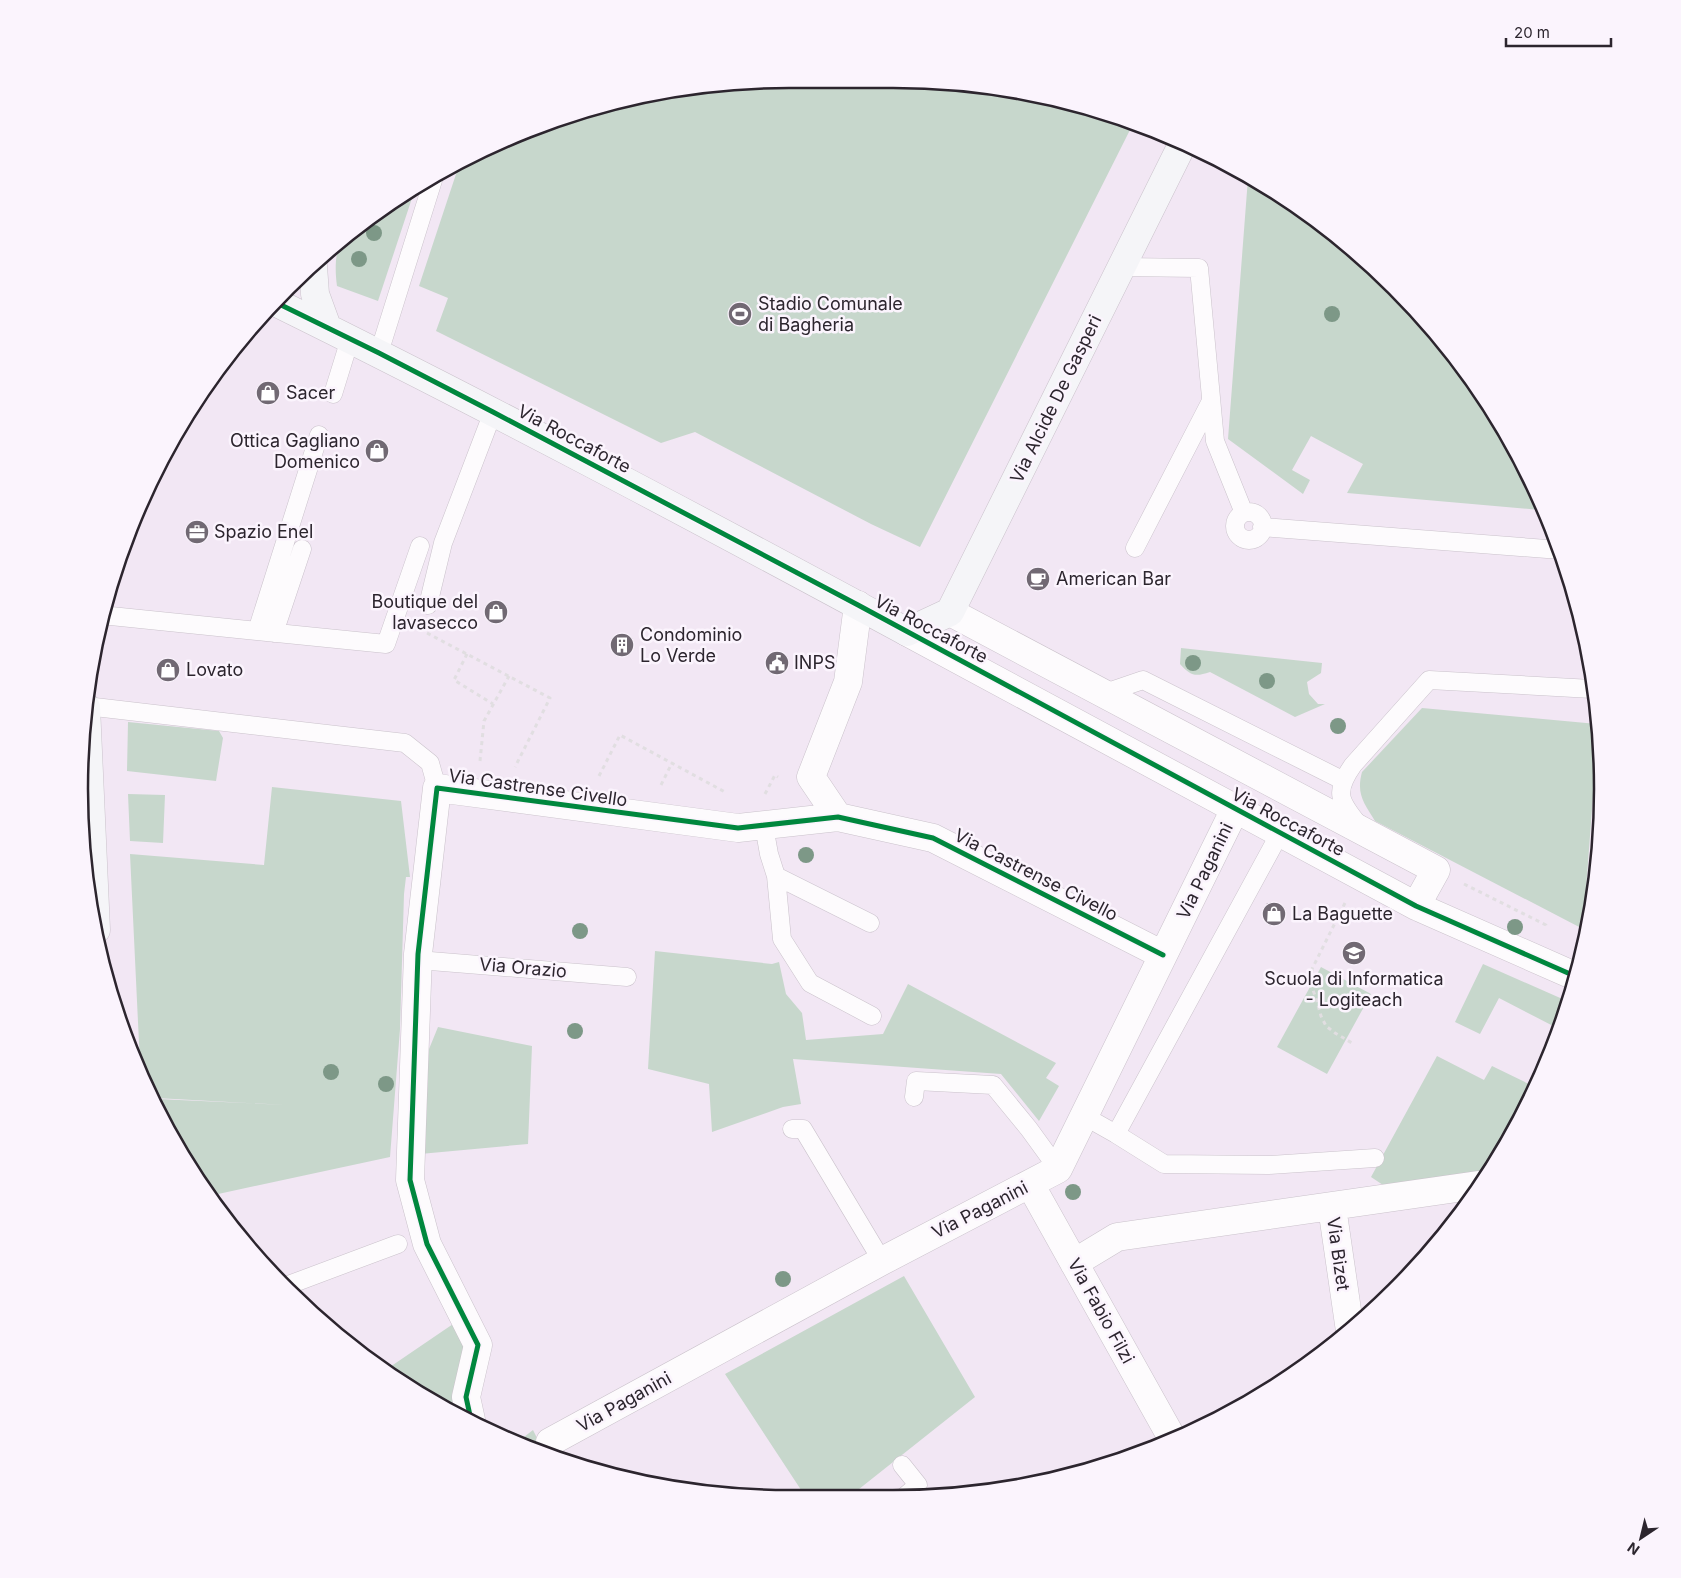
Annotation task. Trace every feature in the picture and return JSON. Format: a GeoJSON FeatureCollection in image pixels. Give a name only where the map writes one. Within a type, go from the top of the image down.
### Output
{"type":"FeatureCollection","features":[{"type":"Feature","properties":{"kind":"street","name":"Via Alcide De Gasperi"},"geometry":{"type":"LineString","coordinates":[[950,612],[1180,150]]}},
{"type":"Feature","properties":{"kind":"street"},"geometry":{"type":"LineString","coordinates":[[314,274],[315,294],[338,333]]}},
{"type":"Feature","properties":{"kind":"street","name":"Via Roccaforte"},"geometry":{"type":"LineString","coordinates":[[282,305],[493,412],[858,605],[1416,906],[1569,974]]}},
{"type":"Feature","properties":{"kind":"street"},"geometry":{"type":"LineString","coordinates":[[838,817],[812,777],[848,682],[858,605]]}},
{"type":"Feature","properties":{"kind":"street"},"geometry":{"type":"LineString","coordinates":[[907,632],[950,612],[1436,870],[1416,906]]}},
{"type":"Feature","properties":{"kind":"street"},"geometry":{"type":"LineString","coordinates":[[89,763],[94,878]]}},
{"type":"Feature","properties":{"kind":"street","name":"Via Paganini"},"geometry":{"type":"LineString","coordinates":[[550,1442],[882,1261],[1058,1169],[1163,955],[1246,814],[1275,786]]}},
{"type":"Feature","properties":{"kind":"street","name":"Via Castrense Civello"},"geometry":{"type":"LineString","coordinates":[[470,1413],[466,1397],[478,1345],[427,1244],[410,1180],[418,960],[437,788],[738,828],[762,814],[838,817],[933,838],[1163,955]]}},
{"type":"Feature","properties":{"kind":"street","name":"Via Fabio Filzi"},"geometry":{"type":"LineString","coordinates":[[1030,1184],[1169,1433]]}},
{"type":"Feature","properties":{"kind":"street"},"geometry":{"type":"LineString","coordinates":[[1074,1262],[1117,1237],[1469,1187]]}},
{"type":"Feature","properties":{"kind":"street","name":"Via Bizet"},"geometry":{"type":"LineString","coordinates":[[1332,1207],[1349,1321]]}},
{"type":"Feature","properties":{"kind":"lane"},"geometry":{"type":"LineString","coordinates":[[379,353],[432,185]]}},
{"type":"Feature","properties":{"kind":"lane"},"geometry":{"type":"LineString","coordinates":[[1122,267],[1199,268],[1215,441],[1244,513],[1237,518],[1235,523],[1238,535],[1246,539],[1255,538],[1259,535],[1262,527],[1551,549]]}},
{"type":"Feature","properties":{"kind":"lane"},"geometry":{"type":"LineString","coordinates":[[333,394],[338,333]]}},
{"type":"Feature","properties":{"kind":"lane"},"geometry":{"type":"LineString","coordinates":[[1135,548],[1211,400]]}},
{"type":"Feature","properties":{"kind":"lane"},"geometry":{"type":"LineString","coordinates":[[428,605],[442,543],[493,412]]}},
{"type":"Feature","properties":{"kind":"lane"},"geometry":{"type":"LineString","coordinates":[[266,632],[319,435]]}},
{"type":"Feature","properties":{"kind":"lane"},"geometry":{"type":"LineString","coordinates":[[109,616],[386,644],[420,546]]}},
{"type":"Feature","properties":{"kind":"lane"},"geometry":{"type":"LineString","coordinates":[[266,632],[302,549]]}},
{"type":"Feature","properties":{"kind":"lane"},"geometry":{"type":"LineString","coordinates":[[1102,694],[1143,680],[1342,780]]}},
{"type":"Feature","properties":{"kind":"lane"},"geometry":{"type":"LineString","coordinates":[[1366,834],[1350,815],[1340,798],[1342,780],[1353,765],[1429,680],[1586,689]]}},
{"type":"Feature","properties":{"kind":"lane"},"geometry":{"type":"LineString","coordinates":[[93,707],[405,744],[430,763],[437,788]]}},
{"type":"Feature","properties":{"kind":"lane"},"geometry":{"type":"LineString","coordinates":[[762,814],[769,854],[776,876],[782,939],[810,983],[872,1016]]}},
{"type":"Feature","properties":{"kind":"lane"},"geometry":{"type":"LineString","coordinates":[[1116,1134],[1280,833]]}},
{"type":"Feature","properties":{"kind":"lane"},"geometry":{"type":"LineString","coordinates":[[776,876],[870,924]]}},
{"type":"Feature","properties":{"kind":"lane","name":"Via Orazio"},"geometry":{"type":"LineString","coordinates":[[418,960],[627,977]]}},
{"type":"Feature","properties":{"kind":"lane"},"geometry":{"type":"LineString","coordinates":[[914,1097],[916,1081],[994,1086],[1058,1169]]}},
{"type":"Feature","properties":{"kind":"lane"},"geometry":{"type":"LineString","coordinates":[[1084,1116],[1164,1164],[1269,1165],[1375,1158]]}},
{"type":"Feature","properties":{"kind":"lane"},"geometry":{"type":"LineString","coordinates":[[792,1129],[802,1129],[882,1261]]}},
{"type":"Feature","properties":{"kind":"lane"},"geometry":{"type":"LineString","coordinates":[[292,1284],[398,1244]]}},
{"type":"Feature","properties":{"kind":"lane"},"geometry":{"type":"LineString","coordinates":[[902,1465],[918,1485],[913,1490]]}},
{"type":"Feature","properties":{"kind":"path"},"geometry":{"type":"LineString","coordinates":[[425,632],[550,698],[488,795]]}},
{"type":"Feature","properties":{"kind":"path"},"geometry":{"type":"LineString","coordinates":[[467,654],[454,680],[493,704]]}},
{"type":"Feature","properties":{"kind":"path"},"geometry":{"type":"LineString","coordinates":[[488,795],[484,721],[509,676]]}},
{"type":"Feature","properties":{"kind":"path"},"geometry":{"type":"LineString","coordinates":[[612,749],[620,735],[731,796]]}},
{"type":"Feature","properties":{"kind":"path"},"geometry":{"type":"LineString","coordinates":[[666,776],[672,763]]}},
{"type":"Feature","properties":{"kind":"path"},"geometry":{"type":"LineString","coordinates":[[762,814],[775,775],[778,777]]}},
{"type":"Feature","properties":{"kind":"path"},"geometry":{"type":"LineString","coordinates":[[711,791],[714,786]]}},
{"type":"Feature","properties":{"kind":"path"},"geometry":{"type":"LineString","coordinates":[[1340,913],[1312,969],[1311,985],[1326,1026],[1352,1043]]}},
{"type":"Feature","properties":{"kind":"green space","name":"Stadio Comunale di Bagheria"},"geometry":{"type":"Polygon","coordinates":[[[743,89],[938,89],[1029,101],[1074,111],[1130,130],[920,547],[871,524],[695,432],[661,443],[436,331],[448,298],[419,286],[457,171],[521,141],[564,125],[607,111],[652,101],[743,89]]]}},
{"type":"Feature","properties":{"kind":"green space"},"geometry":{"type":"Polygon","coordinates":[[[1248,184],[1319,232],[1388,293],[1419,326],[1449,362],[1500,438],[1535,509],[1347,493],[1363,464],[1311,436],[1292,470],[1310,480],[1303,494],[1228,439],[1248,184]]]}},
{"type":"Feature","properties":{"kind":"green space"},"geometry":{"type":"Polygon","coordinates":[[[412,198],[378,301],[337,286],[337,254],[362,232],[412,198]]]}},
{"type":"Feature","properties":{"kind":"green space"},"geometry":{"type":"Polygon","coordinates":[[[1181,648],[1322,663],[1321,673],[1307,682],[1309,694],[1318,704],[1325,704],[1295,717],[1210,672],[1201,675],[1190,673],[1180,664],[1181,648]]]}},
{"type":"Feature","properties":{"kind":"green space"},"geometry":{"type":"Polygon","coordinates":[[[1422,708],[1590,723],[1594,785],[1586,886],[1580,927],[1375,821],[1362,798],[1360,780],[1362,772],[1422,708]]]}},
{"type":"Feature","properties":{"kind":"green space"},"geometry":{"type":"Polygon","coordinates":[[[128,722],[219,731],[223,738],[216,781],[127,771],[128,722]]]}},
{"type":"Feature","properties":{"kind":"green space"},"geometry":{"type":"Polygon","coordinates":[[[272,787],[401,801],[410,877],[406,877],[404,894],[400,1029],[390,1157],[217,1194],[181,1140],[160,1099],[286,1105],[160,1098],[139,1053],[130,854],[264,865],[272,787]]]}},
{"type":"Feature","properties":{"kind":"green space"},"geometry":{"type":"Polygon","coordinates":[[[128,794],[165,795],[163,843],[130,841],[128,794]]]}},
{"type":"Feature","properties":{"kind":"green space"},"geometry":{"type":"Polygon","coordinates":[[[655,951],[772,964],[779,962],[786,994],[802,1013],[806,1040],[883,1034],[908,984],[1056,1063],[1046,1078],[1059,1086],[1039,1121],[1001,1074],[793,1059],[801,1104],[783,1107],[712,1132],[709,1084],[648,1069],[655,951]]]}},
{"type":"Feature","properties":{"kind":"green space"},"geometry":{"type":"Polygon","coordinates":[[[1483,964],[1561,998],[1552,1025],[1499,998],[1480,1034],[1455,1022],[1483,964]]]}},
{"type":"Feature","properties":{"kind":"green space"},"geometry":{"type":"Polygon","coordinates":[[[1321,967],[1371,994],[1327,1074],[1277,1047],[1321,967]]]}},
{"type":"Feature","properties":{"kind":"green space"},"geometry":{"type":"Polygon","coordinates":[[[438,1027],[532,1046],[528,1144],[420,1154],[427,1054],[438,1027]]]}},
{"type":"Feature","properties":{"kind":"green space"},"geometry":{"type":"Polygon","coordinates":[[[1437,1056],[1484,1080],[1492,1066],[1528,1084],[1500,1140],[1476,1177],[1383,1185],[1371,1177],[1437,1056]]]}},
{"type":"Feature","properties":{"kind":"green space"},"geometry":{"type":"Polygon","coordinates":[[[904,1276],[975,1397],[858,1490],[801,1490],[725,1374],[904,1276]]]}},
{"type":"Feature","properties":{"kind":"green space"},"geometry":{"type":"Polygon","coordinates":[[[456,1322],[467,1358],[458,1407],[438,1397],[391,1366],[456,1322]]]}},
{"type":"Feature","properties":{"kind":"green space"},"geometry":{"type":"Polygon","coordinates":[[[533,1430],[540,1444],[523,1438],[533,1430]]]}},
{"type":"Feature","properties":{"kind":"cycle path"},"geometry":{"type":"LineString","coordinates":[[282,305],[493,412],[858,605],[1416,906],[1569,974]]}},
{"type":"Feature","properties":{"kind":"cycle path"},"geometry":{"type":"LineString","coordinates":[[470,1413],[466,1397],[478,1345],[427,1244],[410,1180],[418,954],[437,788],[738,828],[838,817],[933,838],[1163,955]]}},
{"type":"Feature","properties":{"kind":"place","name":"Stadio Comunale di Bagheria"},"geometry":{"type":"Point","coordinates":[740,314]}},
{"type":"Feature","properties":{"kind":"place","name":"Sacer"},"geometry":{"type":"Point","coordinates":[268,393]}},
{"type":"Feature","properties":{"kind":"place","name":"Ottica Gagliano Domenico"},"geometry":{"type":"Point","coordinates":[377,451]}},
{"type":"Feature","properties":{"kind":"place","name":"Spazio Enel"},"geometry":{"type":"Point","coordinates":[197,532]}},
{"type":"Feature","properties":{"kind":"place","name":"American Bar"},"geometry":{"type":"Point","coordinates":[1038,579]}},
{"type":"Feature","properties":{"kind":"place","name":"Boutique del lavasecco"},"geometry":{"type":"Point","coordinates":[496,612]}},
{"type":"Feature","properties":{"kind":"place","name":"Condominio Lo Verde"},"geometry":{"type":"Point","coordinates":[622,645]}},
{"type":"Feature","properties":{"kind":"place","name":"INPS"},"geometry":{"type":"Point","coordinates":[777,663]}},
{"type":"Feature","properties":{"kind":"place","name":"Lovato"},"geometry":{"type":"Point","coordinates":[168,670]}},
{"type":"Feature","properties":{"kind":"place","name":"La Baguette"},"geometry":{"type":"Point","coordinates":[1274,914]}},
{"type":"Feature","properties":{"kind":"place","name":"Scuola di Informatica - Logiteach"},"geometry":{"type":"Point","coordinates":[1354,953]}}]}
